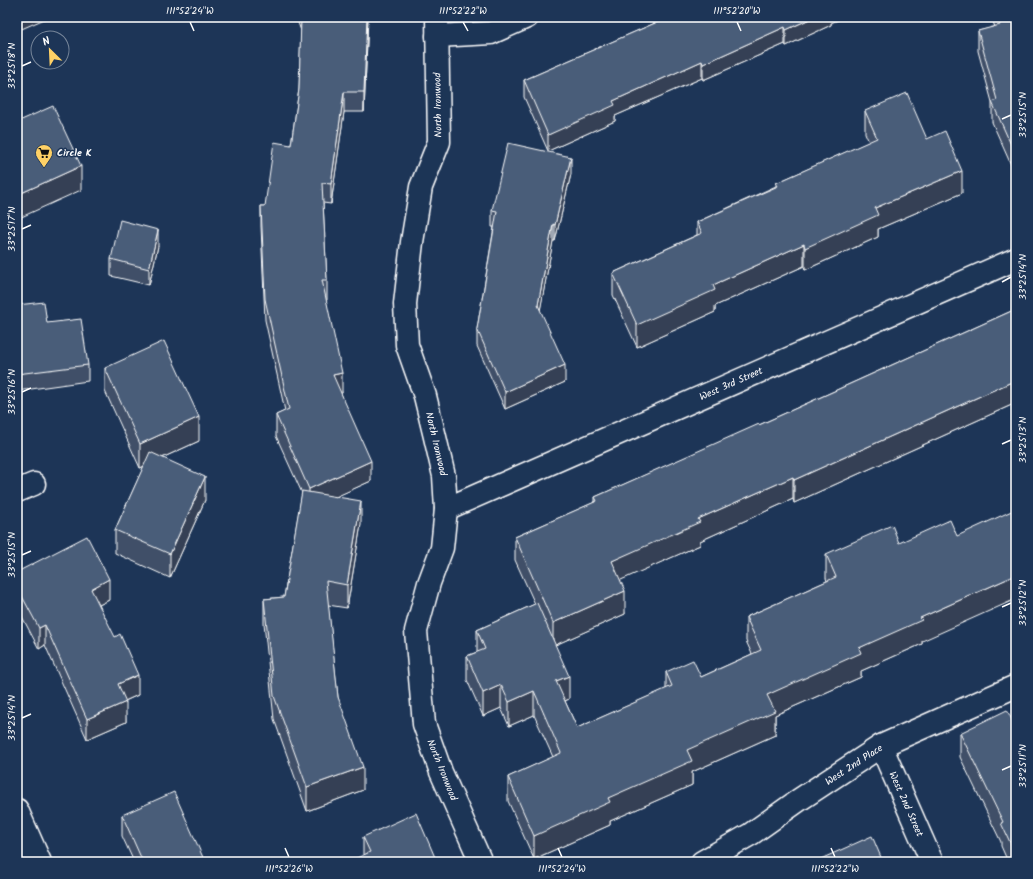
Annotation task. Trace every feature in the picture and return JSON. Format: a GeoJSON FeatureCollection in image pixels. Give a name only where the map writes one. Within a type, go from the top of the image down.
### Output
{"type":"FeatureCollection","features":[{"type":"Feature","properties":{"kind":"street"},"geometry":{"type":"LineString","coordinates":[[437,26],[491,33],[527,17]]}},
{"type":"Feature","properties":{"kind":"street","name":"North Ironwood"},"geometry":{"type":"LineString","coordinates":[[437,26],[439,142],[421,188],[412,242],[406,304],[407,345],[425,396],[435,437],[444,476],[446,509],[442,548],[429,583],[416,631],[424,724],[441,772],[481,862]]}},
{"type":"Feature","properties":{"kind":"street","name":"West 3rd Street"},"geometry":{"type":"LineString","coordinates":[[446,509],[1016,259]]}},
{"type":"Feature","properties":{"kind":"street","name":"West 2nd Place"},"geometry":{"type":"LineString","coordinates":[[702,862],[751,834],[799,800],[881,746],[1016,686]]}},
{"type":"Feature","properties":{"kind":"street","name":"West 2nd Street"},"geometry":{"type":"LineString","coordinates":[[881,746],[932,862]]}},
{"type":"Feature","properties":{"kind":"street"},"geometry":{"type":"LineString","coordinates":[[17,810],[31,858]]}},
{"type":"Feature","properties":{"kind":"building"},"geometry":{"type":"Polygon","coordinates":[[[17,17],[30,17],[17,23],[17,17]]]}},
{"type":"Feature","properties":{"kind":"building"},"geometry":{"type":"Polygon","coordinates":[[[301,17],[367,17],[364,92],[344,92],[331,184],[322,183],[327,280],[322,280],[342,373],[333,375],[371,461],[309,489],[276,415],[289,409],[265,299],[261,206],[265,206],[274,142],[291,145],[299,89],[301,17]]]}},
{"type":"Feature","properties":{"kind":"building"},"geometry":{"type":"Polygon","coordinates":[[[669,17],[814,17],[786,30],[785,27],[703,64],[702,61],[613,101],[615,105],[548,135],[524,80],[669,17]]]}},
{"type":"Feature","properties":{"kind":"building"},"geometry":{"type":"Polygon","coordinates":[[[998,17],[1016,17],[1016,156],[992,102],[997,100],[978,31],[1000,25],[998,17]]]}},
{"type":"Feature","properties":{"kind":"building"},"geometry":{"type":"Polygon","coordinates":[[[907,93],[927,139],[945,131],[962,171],[875,208],[878,215],[805,248],[804,244],[713,285],[715,290],[637,325],[613,273],[702,233],[697,222],[778,186],[776,183],[877,138],[865,111],[907,93]]]}},
{"type":"Feature","properties":{"kind":"building","name":"Circle K"},"geometry":{"type":"Polygon","coordinates":[[[53,106],[81,166],[17,195],[17,122],[53,106]]]}},
{"type":"Feature","properties":{"kind":"building"},"geometry":{"type":"Polygon","coordinates":[[[508,143],[571,157],[555,225],[553,224],[538,305],[565,365],[505,392],[477,329],[497,211],[492,210],[508,143]]]}},
{"type":"Feature","properties":{"kind":"building"},"geometry":{"type":"Polygon","coordinates":[[[120,220],[158,230],[149,269],[111,259],[120,220]]]}},
{"type":"Feature","properties":{"kind":"building"},"geometry":{"type":"Polygon","coordinates":[[[44,302],[47,323],[81,319],[88,365],[17,374],[17,305],[44,302]]]}},
{"type":"Feature","properties":{"kind":"building"},"geometry":{"type":"Polygon","coordinates":[[[1016,309],[1016,380],[794,480],[793,477],[698,519],[700,522],[612,561],[625,591],[553,623],[515,537],[597,501],[595,497],[1016,309]]]}},
{"type":"Feature","properties":{"kind":"building"},"geometry":{"type":"Polygon","coordinates":[[[164,341],[199,417],[140,444],[105,368],[164,341]]]}},
{"type":"Feature","properties":{"kind":"building"},"geometry":{"type":"Polygon","coordinates":[[[150,452],[205,477],[170,554],[115,530],[150,452]]]}},
{"type":"Feature","properties":{"kind":"building"},"geometry":{"type":"Polygon","coordinates":[[[302,491],[361,501],[347,585],[326,581],[338,697],[363,767],[307,787],[274,696],[264,599],[284,597],[302,491]]]}},
{"type":"Feature","properties":{"kind":"building"},"geometry":{"type":"Polygon","coordinates":[[[1016,509],[1016,575],[920,618],[922,620],[859,648],[861,653],[767,695],[775,711],[687,750],[692,761],[608,798],[610,802],[534,836],[508,777],[561,753],[534,691],[509,702],[501,685],[483,693],[467,656],[485,649],[477,630],[537,603],[569,676],[556,681],[577,728],[672,686],[666,672],[693,660],[701,677],[761,650],[746,617],[836,577],[826,554],[892,525],[899,543],[950,520],[957,536],[1016,509]]]}},
{"type":"Feature","properties":{"kind":"building"},"geometry":{"type":"Polygon","coordinates":[[[87,536],[109,579],[91,589],[115,637],[120,634],[138,675],[118,684],[126,702],[87,719],[45,625],[39,628],[17,587],[17,572],[87,536]]]}},
{"type":"Feature","properties":{"kind":"building"},"geometry":{"type":"Polygon","coordinates":[[[1007,710],[1016,728],[1016,855],[1001,823],[1003,822],[960,733],[1007,710]]]}},
{"type":"Feature","properties":{"kind":"building"},"geometry":{"type":"Polygon","coordinates":[[[174,792],[205,862],[143,862],[122,815],[174,792]]]}},
{"type":"Feature","properties":{"kind":"building"},"geometry":{"type":"Polygon","coordinates":[[[416,813],[437,862],[348,862],[370,852],[363,837],[416,813]]]}},
{"type":"Feature","properties":{"kind":"building"},"geometry":{"type":"Polygon","coordinates":[[[872,836],[883,862],[814,862],[872,836]]]}},
{"type":"Feature","properties":{"kind":"place","name":"Circle K"},"geometry":{"type":"Point","coordinates":[44,168]}}]}
